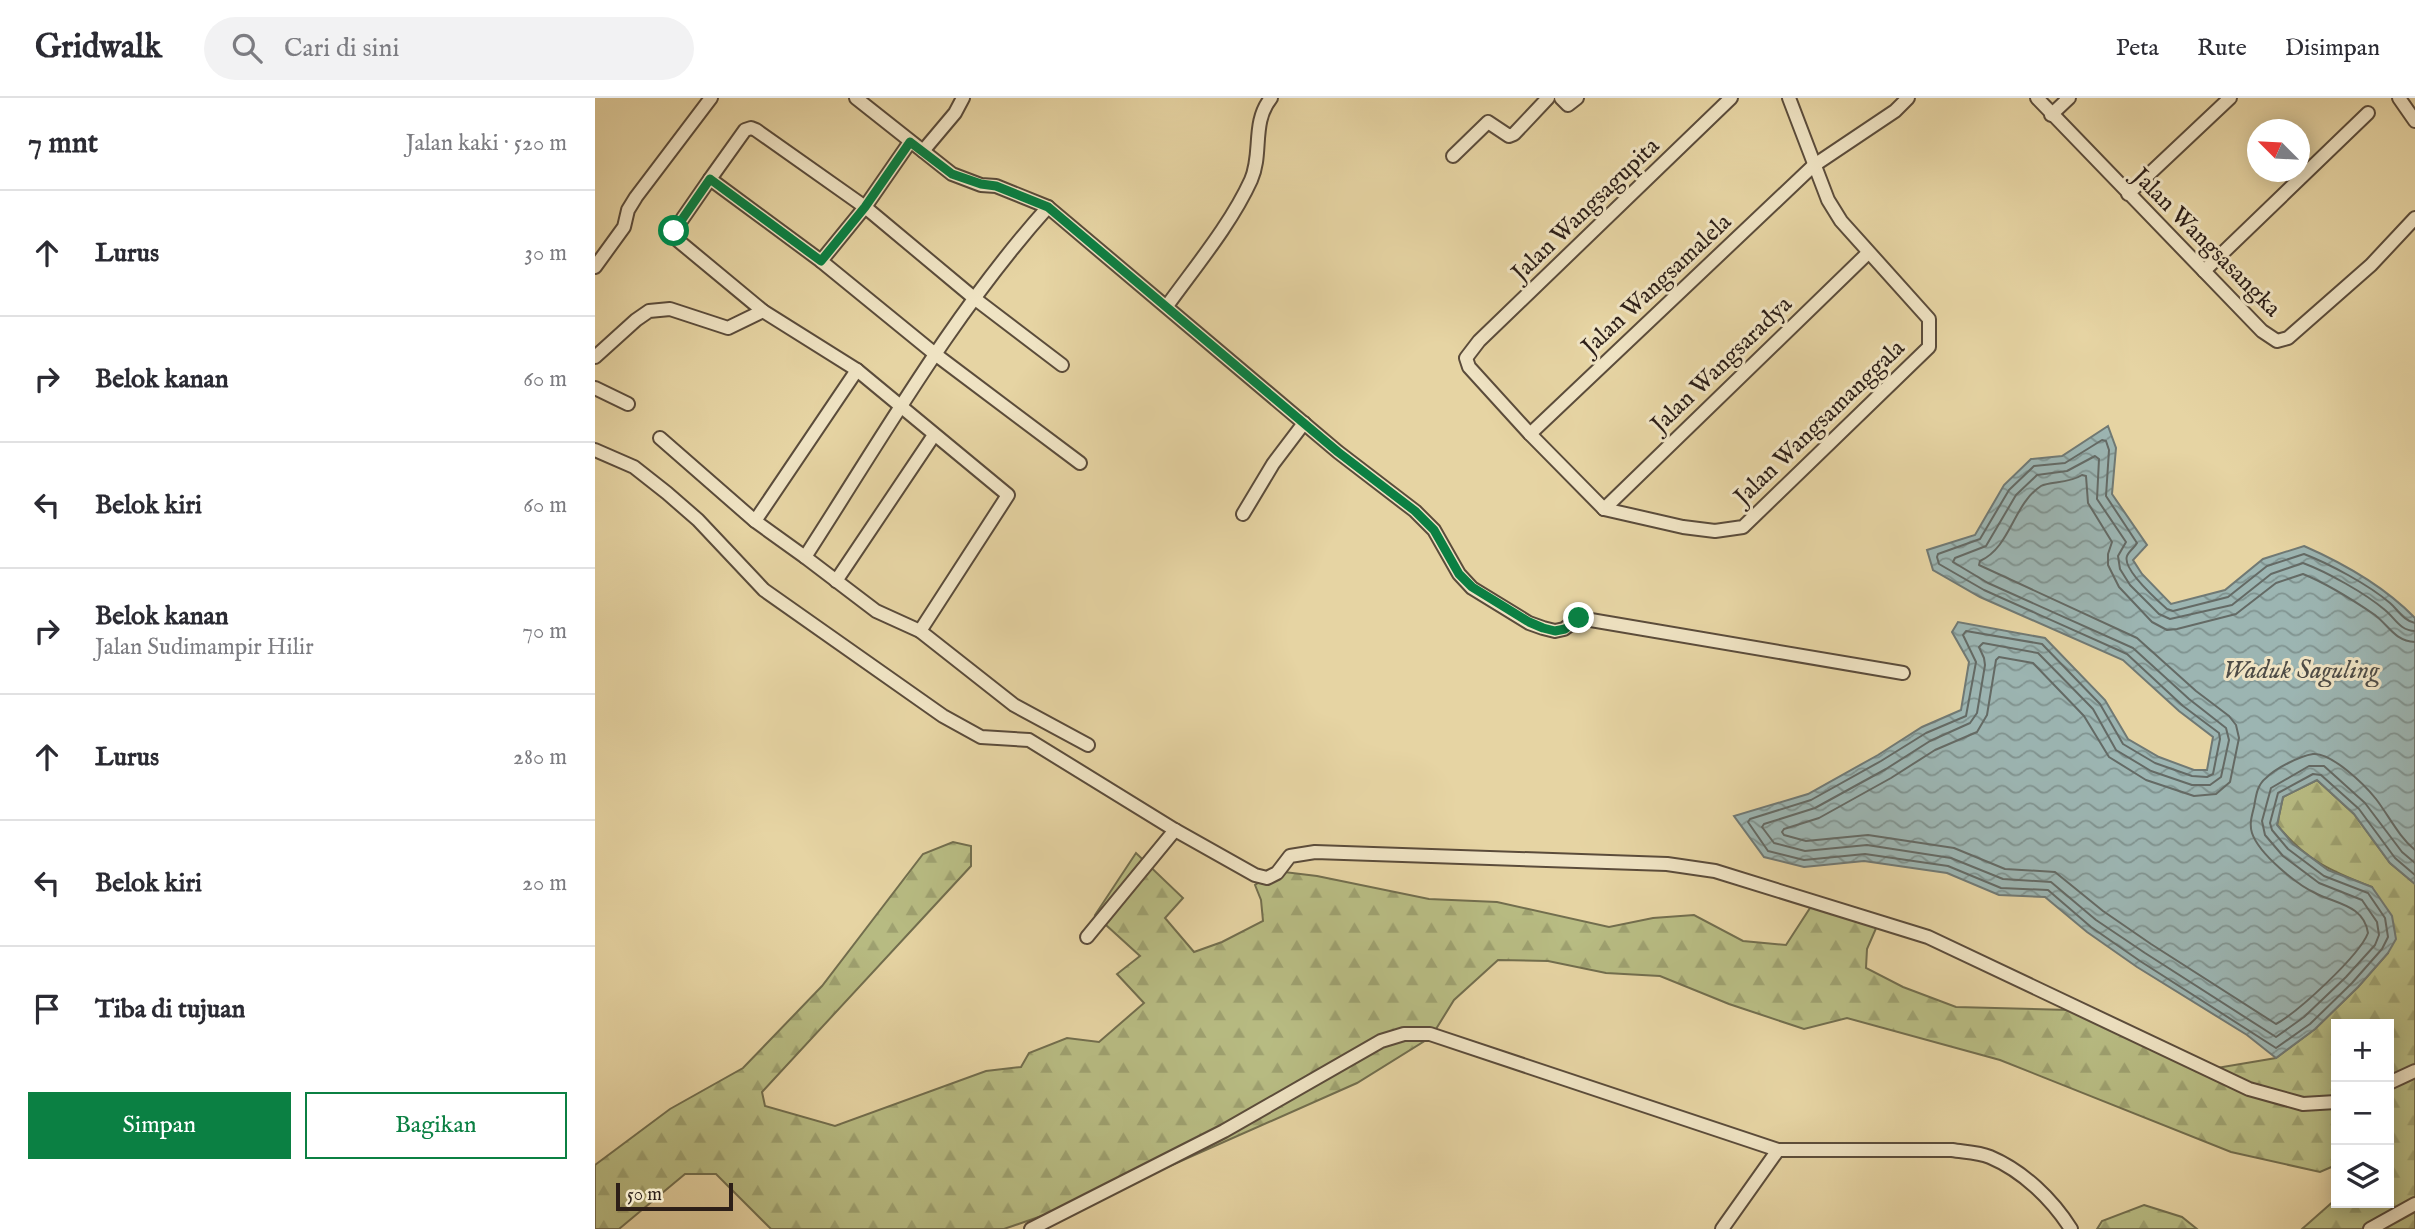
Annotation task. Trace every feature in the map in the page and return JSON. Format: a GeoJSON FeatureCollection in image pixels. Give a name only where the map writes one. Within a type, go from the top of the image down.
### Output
{"type":"FeatureCollection","features":[{"type":"Feature","properties":{"kind":"street"},"geometry":{"type":"LineString","coordinates":[[595,267],[624,227],[628,210],[636,197],[711,98]]}},
{"type":"Feature","properties":{"kind":"street"},"geometry":{"type":"LineString","coordinates":[[856,98],[952,174],[996,186],[1048,207],[1304,423],[1415,511],[1434,530],[1459,574],[1472,587],[1529,622],[1555,631],[1565,629],[1579,618],[1903,673]]}},
{"type":"Feature","properties":{"kind":"street"},"geometry":{"type":"LineString","coordinates":[[923,151],[964,98]]}},
{"type":"Feature","properties":{"kind":"street"},"geometry":{"type":"LineString","coordinates":[[1167,306],[1236,208],[1251,180],[1257,164],[1257,137],[1263,107],[1271,98]]}},
{"type":"Feature","properties":{"kind":"street"},"geometry":{"type":"LineString","coordinates":[[1453,156],[1488,122],[1509,136],[1514,134],[1548,98]]}},
{"type":"Feature","properties":{"kind":"street"},"geometry":{"type":"LineString","coordinates":[[1561,98],[1568,105],[1577,98]]}},
{"type":"Feature","properties":{"kind":"street","name":"Jalan Wangsagupita"},"geometry":{"type":"LineString","coordinates":[[1530,434],[1469,367],[1469,351],[1731,98]]}},
{"type":"Feature","properties":{"kind":"street","name":"Jalan Wangsamanggala"},"geometry":{"type":"LineString","coordinates":[[1604,509],[1683,527],[1715,531],[1743,527],[1929,347],[1929,319],[1868,253],[1828,200],[1789,98]]}},
{"type":"Feature","properties":{"kind":"street","name":"Jalan Wangsamalela"},"geometry":{"type":"LineString","coordinates":[[1530,434],[1814,166],[1895,111],[1908,98]]}},
{"type":"Feature","properties":{"kind":"street","name":"Jalan Wangsasangka"},"geometry":{"type":"LineString","coordinates":[[2037,98],[2262,331],[2277,341],[2288,338],[2371,265],[2415,218]]}},
{"type":"Feature","properties":{"kind":"street"},"geometry":{"type":"LineString","coordinates":[[2051,115],[2069,98]]}},
{"type":"Feature","properties":{"kind":"street"},"geometry":{"type":"LineString","coordinates":[[2128,194],[2230,98]]}},
{"type":"Feature","properties":{"kind":"street"},"geometry":{"type":"LineString","coordinates":[[2399,98],[2415,121]]}},
{"type":"Feature","properties":{"kind":"street"},"geometry":{"type":"LineString","coordinates":[[2204,271],[2368,113]]}},
{"type":"Feature","properties":{"kind":"street"},"geometry":{"type":"LineString","coordinates":[[920,631],[1008,495],[857,370],[763,311],[675,239],[674,231],[745,130],[751,128],[865,207],[974,298],[1062,365]]}},
{"type":"Feature","properties":{"kind":"street"},"geometry":{"type":"LineString","coordinates":[[821,261],[865,207],[910,142]]}},
{"type":"Feature","properties":{"kind":"street"},"geometry":{"type":"LineString","coordinates":[[710,179],[821,261],[936,354],[1080,463]]}},
{"type":"Feature","properties":{"kind":"street"},"geometry":{"type":"LineString","coordinates":[[805,557],[974,298],[1048,207]]}},
{"type":"Feature","properties":{"kind":"street","name":"Jalan Wangsaradya"},"geometry":{"type":"LineString","coordinates":[[1604,509],[1868,253]]}},
{"type":"Feature","properties":{"kind":"street"},"geometry":{"type":"LineString","coordinates":[[595,357],[649,311],[670,309],[728,328],[763,311]]}},
{"type":"Feature","properties":{"kind":"street"},"geometry":{"type":"LineString","coordinates":[[755,521],[857,370]]}},
{"type":"Feature","properties":{"kind":"street"},"geometry":{"type":"LineString","coordinates":[[595,388],[628,404]]}},
{"type":"Feature","properties":{"kind":"street"},"geometry":{"type":"LineString","coordinates":[[1243,514],[1273,464],[1304,423]]}},
{"type":"Feature","properties":{"kind":"street"},"geometry":{"type":"LineString","coordinates":[[1530,434],[1604,509]]}},
{"type":"Feature","properties":{"kind":"street"},"geometry":{"type":"LineString","coordinates":[[836,581],[934,435]]}},
{"type":"Feature","properties":{"kind":"street"},"geometry":{"type":"LineString","coordinates":[[660,438],[755,521],[876,611],[920,631],[1014,705],[1088,745]]}},
{"type":"Feature","properties":{"kind":"street"},"geometry":{"type":"LineString","coordinates":[[595,450],[634,467],[667,492],[764,590],[943,716],[981,737],[1029,740],[1175,830],[1255,875],[1267,878],[1277,873],[1290,856],[1315,852],[1667,864],[1715,872],[1928,937],[2249,1089],[2303,1104],[2331,1102]]}},
{"type":"Feature","properties":{"kind":"street"},"geometry":{"type":"LineString","coordinates":[[1087,936],[1175,830]]}},
{"type":"Feature","properties":{"kind":"street"},"geometry":{"type":"LineString","coordinates":[[1031,1229],[1224,1131],[1381,1041],[1404,1034],[1430,1034],[1778,1150],[1952,1150],[1977,1153],[2001,1164],[2038,1188],[2071,1229]]}},
{"type":"Feature","properties":{"kind":"street"},"geometry":{"type":"LineString","coordinates":[[2391,1082],[2415,1071]]}},
{"type":"Feature","properties":{"kind":"street"},"geometry":{"type":"LineString","coordinates":[[1722,1229],[1778,1150]]}},
{"type":"Feature","properties":{"kind":"street"},"geometry":{"type":"LineString","coordinates":[[2370,1229],[2415,1204]]}},
{"type":"Feature","properties":{"kind":"green space"},"geometry":{"type":"Polygon","coordinates":[[[2317,780],[2354,814],[2390,863],[2415,884],[2415,1229],[2302,1229],[2331,1203],[2331,1208],[2394,1208],[2394,1019],[2331,1019],[2331,1167],[2320,1172],[2231,1152],[2000,1060],[1847,1018],[1804,1029],[1729,1004],[1660,976],[1606,973],[1548,961],[1498,960],[1454,1000],[1431,1037],[1357,1083],[1111,1192],[1004,1229],[771,1229],[716,1174],[685,1174],[619,1229],[595,1229],[595,1165],[670,1109],[743,1068],[822,986],[923,854],[953,842],[971,846],[971,866],[762,1092],[765,1106],[835,1126],[986,1071],[1021,1067],[1029,1053],[1067,1038],[1099,1042],[1144,1003],[1117,974],[1140,956],[1095,915],[1136,853],[1183,898],[1165,918],[1194,952],[1222,942],[1263,921],[1261,900],[1255,885],[1276,871],[1317,876],[1429,899],[1497,902],[1609,927],[1653,918],[1694,915],[1743,941],[1786,945],[1812,905],[1877,926],[1867,949],[1866,968],[1903,987],[1956,1007],[2070,1010],[2211,1069],[2276,1058],[2315,1029],[2388,953],[2372,887],[2320,863],[2288,837],[2277,825],[2283,797],[2317,780]]]}},
{"type":"Feature","properties":{"kind":"green space"},"geometry":{"type":"Polygon","coordinates":[[[2144,1205],[2182,1217],[2197,1229],[2097,1229],[2102,1221],[2144,1205]]]}},
{"type":"Feature","properties":{"kind":"water","name":"Waduk Saguling"},"geometry":{"type":"Polygon","coordinates":[[[2108,426],[2116,448],[2112,494],[2147,545],[2133,560],[2142,574],[2171,604],[2225,590],[2263,559],[2304,546],[2363,577],[2415,618],[2415,884],[2390,863],[2354,814],[2317,780],[2283,797],[2277,825],[2293,844],[2328,870],[2372,887],[2392,916],[2396,939],[2388,953],[2358,987],[2315,1029],[2276,1058],[2247,1035],[2137,967],[2087,932],[2045,897],[1999,895],[1947,873],[1864,861],[1804,867],[1764,857],[1734,816],[1808,794],[1922,727],[1961,710],[1969,662],[1952,632],[1958,622],[2045,638],[2105,700],[2128,739],[2159,757],[2194,770],[2207,770],[2213,737],[2179,711],[2123,660],[1980,597],[1933,570],[1927,550],[1975,535],[2004,485],[2031,459],[2062,456],[2108,426]]]}},
{"type":"Feature","properties":{"kind":"route"},"geometry":{"type":"LineString","coordinates":[[674,231],[710,179],[821,261],[865,207],[910,142],[952,174],[968,181],[996,186],[1048,207],[1338,452],[1415,511],[1434,530],[1459,574],[1472,587],[1543,628],[1555,631],[1565,629],[1579,618]]}}]}
